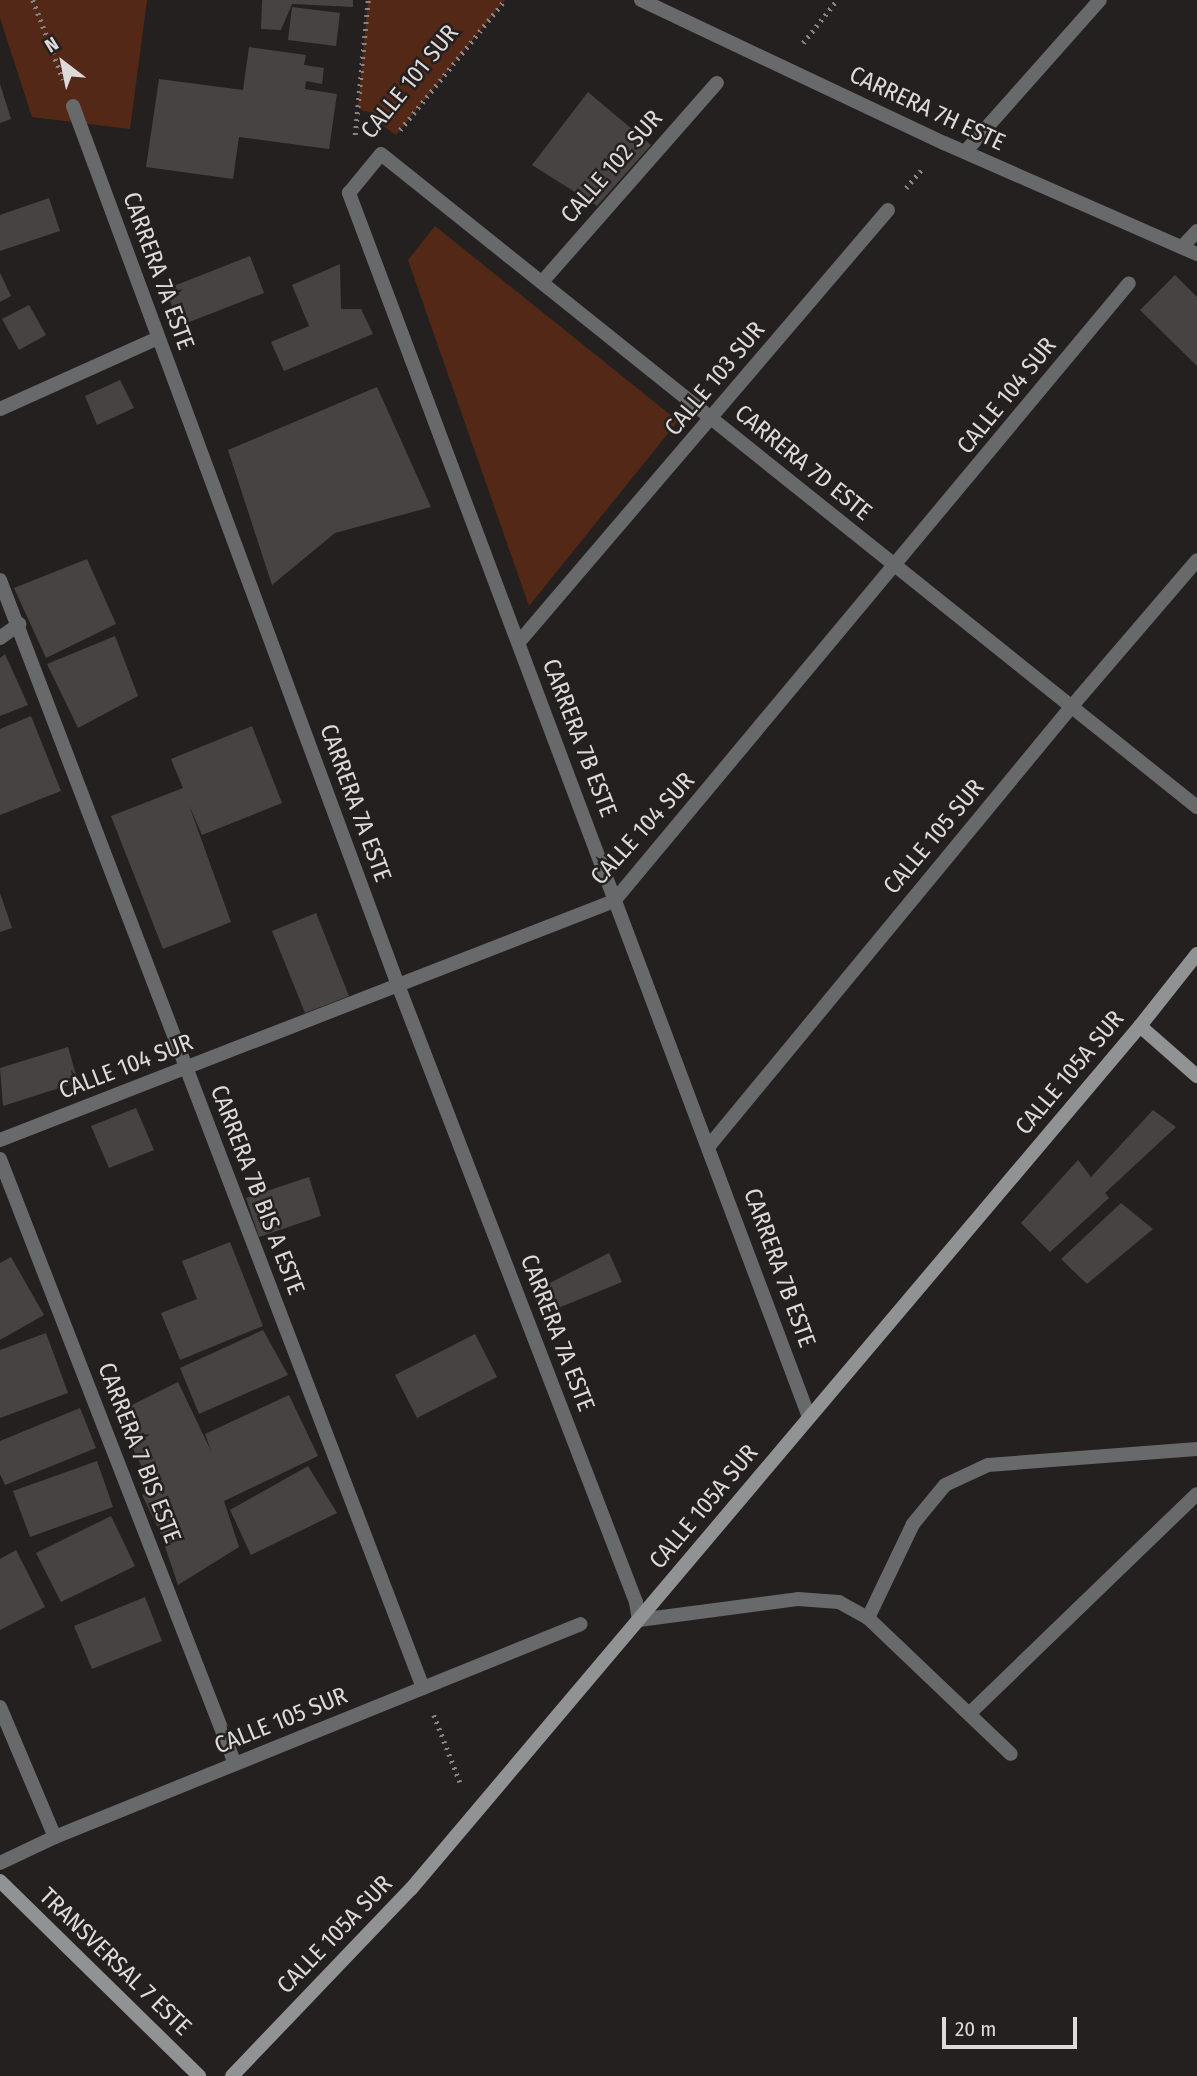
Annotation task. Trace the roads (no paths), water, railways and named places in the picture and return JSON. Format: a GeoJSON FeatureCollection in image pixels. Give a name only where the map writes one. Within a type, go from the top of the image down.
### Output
{"type":"FeatureCollection","features":[{"type":"Feature","properties":{"kind":"street","name":"CARRERA 7H ESTE"},"geometry":{"type":"LineString","coordinates":[[641,0],[944,143],[1197,254]]}},
{"type":"Feature","properties":{"kind":"street"},"geometry":{"type":"LineString","coordinates":[[965,152],[1100,0]]}},
{"type":"Feature","properties":{"kind":"street","name":"CALLE 102 SUR"},"geometry":{"type":"LineString","coordinates":[[542,282],[717,83]]}},
{"type":"Feature","properties":{"kind":"street","name":"CARRERA 7A ESTE"},"geometry":{"type":"LineString","coordinates":[[73,106],[398,985],[636,1602],[639,1620]]}},
{"type":"Feature","properties":{"kind":"street","name":"CARRERA 7D ESTE"},"geometry":{"type":"LineString","coordinates":[[381,154],[1197,807]]}},
{"type":"Feature","properties":{"kind":"street","name":"CALLE 101 SUR"},"geometry":{"type":"LineString","coordinates":[[349,193],[381,154]]}},
{"type":"Feature","properties":{"kind":"street","name":"CARRERA 7B ESTE"},"geometry":{"type":"LineString","coordinates":[[349,193],[809,1417]]}},
{"type":"Feature","properties":{"kind":"street","name":"CALLE 103 SUR"},"geometry":{"type":"LineString","coordinates":[[519,642],[888,210]]}},
{"type":"Feature","properties":{"kind":"street"},"geometry":{"type":"LineString","coordinates":[[1182,247],[1197,231]]}},
{"type":"Feature","properties":{"kind":"street","name":"CALLE 104 SUR"},"geometry":{"type":"LineString","coordinates":[[0,1140],[614,901],[896,566],[1129,283]]}},
{"type":"Feature","properties":{"kind":"street"},"geometry":{"type":"LineString","coordinates":[[0,408],[158,338]]}},
{"type":"Feature","properties":{"kind":"street","name":"CALLE 105 SUR"},"geometry":{"type":"LineString","coordinates":[[709,1146],[1072,706],[1197,560]]}},
{"type":"Feature","properties":{"kind":"street","name":"CARRERA 7B BIS A ESTE"},"geometry":{"type":"LineString","coordinates":[[0,580],[423,1688]]}},
{"type":"Feature","properties":{"kind":"street"},"geometry":{"type":"LineString","coordinates":[[0,638],[19,624]]}},
{"type":"Feature","properties":{"kind":"street","name":"CALLE 105A SUR"},"geometry":{"type":"LineString","coordinates":[[232,2076],[411,1889],[474,1816],[1140,1026],[1197,954]]}},
{"type":"Feature","properties":{"kind":"street"},"geometry":{"type":"LineString","coordinates":[[1140,1026],[1197,1076]]}},
{"type":"Feature","properties":{"kind":"street","name":"CARRERA 7 BIS ESTE"},"geometry":{"type":"LineString","coordinates":[[0,1159],[235,1764]]}},
{"type":"Feature","properties":{"kind":"street"},"geometry":{"type":"LineString","coordinates":[[868,1618],[913,1524],[945,1485],[988,1465],[1197,1449]]}},
{"type":"Feature","properties":{"kind":"street"},"geometry":{"type":"LineString","coordinates":[[970,1713],[1197,1494]]}},
{"type":"Feature","properties":{"kind":"street"},"geometry":{"type":"LineString","coordinates":[[639,1620],[799,1600],[839,1602],[868,1618],[1011,1754]]}},
{"type":"Feature","properties":{"kind":"street","name":"CALLE 105 SUR"},"geometry":{"type":"LineString","coordinates":[[0,1863],[55,1837],[581,1624]]}},
{"type":"Feature","properties":{"kind":"street"},"geometry":{"type":"LineString","coordinates":[[0,1707],[55,1837]]}},
{"type":"Feature","properties":{"kind":"street","name":"TRANSVERSAL 7 ESTE"},"geometry":{"type":"LineString","coordinates":[[0,1881],[199,2076]]}}]}
